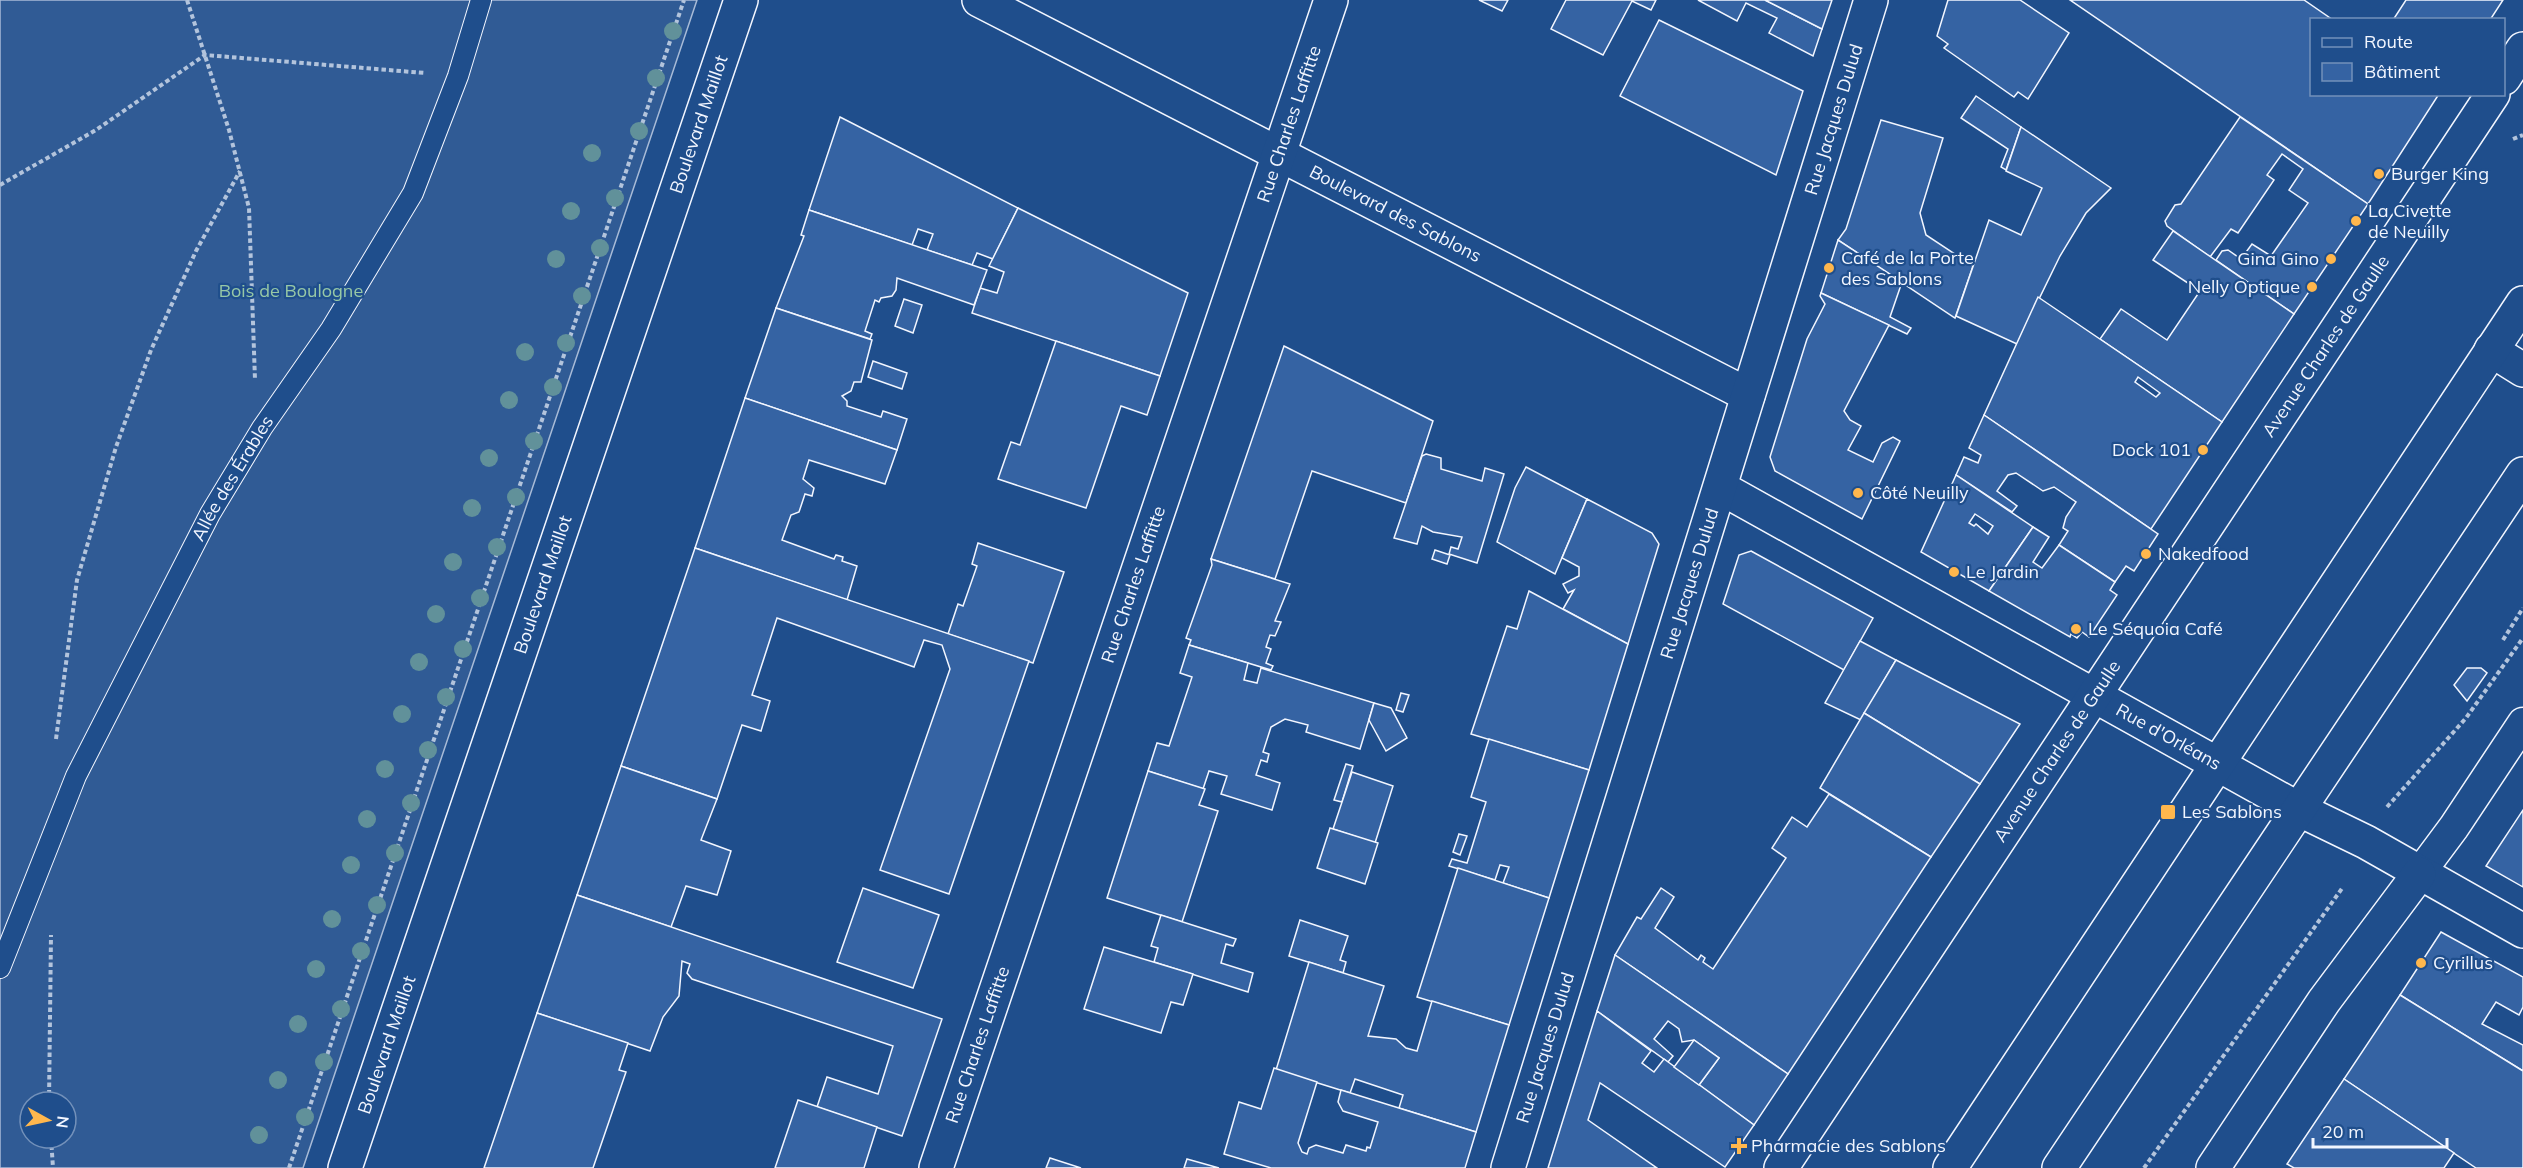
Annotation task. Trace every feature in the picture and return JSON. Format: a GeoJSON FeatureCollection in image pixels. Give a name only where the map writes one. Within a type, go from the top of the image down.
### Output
{"type":"FeatureCollection","features":[{"type":"Feature","properties":{"kind":"street","name":"Boulevard Maillot"},"geometry":{"type":"LineString","coordinates":[[345,1168],[741,0]]}},
{"type":"Feature","properties":{"kind":"street","name":"Boulevard des Sablons"},"geometry":{"type":"LineString","coordinates":[[979,0],[1748,395]]}},
{"type":"Feature","properties":{"kind":"street","name":"Rue Charles Laffitte"},"geometry":{"type":"LineString","coordinates":[[936,1168],[1331,0]]}},
{"type":"Feature","properties":{"kind":"street","name":"Rue Jacques Dulud"},"geometry":{"type":"LineString","coordinates":[[1508,1168],[1871,0]]}},
{"type":"Feature","properties":{"kind":"street"},"geometry":{"type":"LineString","coordinates":[[2505,76],[2523,49]]}},
{"type":"Feature","properties":{"kind":"street","name":"Avenue Charles de Gaulle"},"geometry":{"type":"LineString","coordinates":[[1781,1168],[2492,96]]}},
{"type":"Feature","properties":{"kind":"street"},"geometry":{"type":"LineString","coordinates":[[1950,1168],[2220,764],[2523,303]]}},
{"type":"Feature","properties":{"kind":"street"},"geometry":{"type":"LineString","coordinates":[[2491,350],[2523,369]]}},
{"type":"Feature","properties":{"kind":"street"},"geometry":{"type":"LineString","coordinates":[[2059,1168],[2523,474]]}},
{"type":"Feature","properties":{"kind":"street","name":"Rue d'Orléans"},"geometry":{"type":"LineString","coordinates":[[1721,488],[2300,810],[2366,842],[2523,931]]}},
{"type":"Feature","properties":{"kind":"street"},"geometry":{"type":"LineString","coordinates":[[2213,1168],[2324,1001],[2454,827],[2523,723]]}},
{"type":"Feature","properties":{"kind":"lane","name":"Allée des Érables"},"geometry":{"type":"LineString","coordinates":[[0,968],[76,776],[210,513],[262,428],[331,329],[413,193],[458,76],[481,0]]}},
{"type":"Feature","properties":{"kind":"path"},"geometry":{"type":"LineString","coordinates":[[187,0],[240,171],[249,208],[255,386]]}},
{"type":"Feature","properties":{"kind":"path"},"geometry":{"type":"LineString","coordinates":[[289,1168],[684,0]]}},
{"type":"Feature","properties":{"kind":"path"},"geometry":{"type":"LineString","coordinates":[[0,185],[96,130],[205,55],[458,76]]}},
{"type":"Feature","properties":{"kind":"path"},"geometry":{"type":"LineString","coordinates":[[55,743],[77,580],[116,447],[151,350],[196,251],[240,171]]}},
{"type":"Feature","properties":{"kind":"path"},"geometry":{"type":"LineString","coordinates":[[2503,640],[2523,608]]}},
{"type":"Feature","properties":{"kind":"path"},"geometry":{"type":"LineString","coordinates":[[2380,815],[2466,718],[2523,638]]}},
{"type":"Feature","properties":{"kind":"path"},"geometry":{"type":"LineString","coordinates":[[2144,1168],[2343,887]]}},
{"type":"Feature","properties":{"kind":"path"},"geometry":{"type":"LineString","coordinates":[[49,1090],[51,926]]}},
{"type":"Feature","properties":{"kind":"path"},"geometry":{"type":"LineString","coordinates":[[52,1150],[53,1168]]}},
{"type":"Feature","properties":{"kind":"shaded area","name":"Bois de Boulogne"},"geometry":{"type":"Polygon","coordinates":[[[0,0],[697,0],[303,1168],[0,1168],[0,0]]]}},
{"type":"Feature","properties":{"kind":"building"},"geometry":{"type":"Polygon","coordinates":[[[1479,0],[1508,0],[1502,11],[1479,0]]]}},
{"type":"Feature","properties":{"kind":"building"},"geometry":{"type":"Polygon","coordinates":[[[1566,0],[1656,0],[1651,10],[1632,1],[1603,55],[1551,29],[1566,0]]]}},
{"type":"Feature","properties":{"kind":"building"},"geometry":{"type":"Polygon","coordinates":[[[1698,0],[1765,0],[1822,29],[1813,56],[1769,33],[1777,18],[1746,3],[1737,21],[1698,0]]]}},
{"type":"Feature","properties":{"kind":"building"},"geometry":{"type":"Polygon","coordinates":[[[1765,0],[1832,0],[1822,29],[1765,0]]]}},
{"type":"Feature","properties":{"kind":"building"},"geometry":{"type":"Polygon","coordinates":[[[1948,0],[2020,0],[2069,33],[2028,99],[2018,92],[2014,97],[1944,48],[1948,44],[1937,36],[1948,0]]]}},
{"type":"Feature","properties":{"kind":"building"},"geometry":{"type":"Polygon","coordinates":[[[2070,0],[2304,0],[2330,18],[2310,18],[2310,96],[2438,96],[2368,204],[2070,0]]]}},
{"type":"Feature","properties":{"kind":"building"},"geometry":{"type":"Polygon","coordinates":[[[2406,0],[2503,0],[2491,18],[2394,18],[2406,0]]]}},
{"type":"Feature","properties":{"kind":"building"},"geometry":{"type":"Polygon","coordinates":[[[1659,20],[1803,91],[1776,175],[1620,96],[1659,20]]]}},
{"type":"Feature","properties":{"kind":"building"},"geometry":{"type":"Polygon","coordinates":[[[1976,96],[2021,127],[2006,170],[2001,167],[2008,149],[1961,118],[1976,96]]]}},
{"type":"Feature","properties":{"kind":"building"},"geometry":{"type":"Polygon","coordinates":[[[840,117],[1018,208],[993,259],[977,253],[972,265],[927,250],[933,234],[918,229],[912,245],[809,210],[840,117]]]}},
{"type":"Feature","properties":{"kind":"building"},"geometry":{"type":"Polygon","coordinates":[[[2240,117],[2368,204],[2294,314],[2216,260],[2222,251],[2228,250],[2241,259],[2252,244],[2271,256],[2308,203],[2289,190],[2303,169],[2282,154],[2267,175],[2274,180],[2238,233],[2231,229],[2210,257],[2167,226],[2165,221],[2175,205],[2181,204],[2240,117]]]}},
{"type":"Feature","properties":{"kind":"building"},"geometry":{"type":"Polygon","coordinates":[[[1881,120],[1943,138],[1920,213],[1926,235],[1973,266],[1955,318],[1838,240],[1846,229],[1881,120]]]}},
{"type":"Feature","properties":{"kind":"building"},"geometry":{"type":"Polygon","coordinates":[[[2021,127],[2111,188],[2086,213],[2060,256],[2017,344],[1956,316],[1989,220],[2021,235],[2042,188],[2006,171],[2021,127]]]}},
{"type":"Feature","properties":{"kind":"building"},"geometry":{"type":"Polygon","coordinates":[[[1018,208],[1188,293],[1160,376],[972,313],[980,288],[997,293],[1004,272],[989,266],[1018,208]]]}},
{"type":"Feature","properties":{"kind":"building"},"geometry":{"type":"Polygon","coordinates":[[[809,210],[987,270],[974,305],[897,278],[896,290],[892,296],[881,298],[879,302],[875,300],[865,331],[872,334],[870,339],[776,308],[804,236],[801,235],[809,210]]]}},
{"type":"Feature","properties":{"kind":"building"},"geometry":{"type":"Polygon","coordinates":[[[2173,231],[2294,314],[2222,422],[2100,339],[2121,309],[2167,340],[2200,291],[2153,260],[2173,231]]]}},
{"type":"Feature","properties":{"kind":"building"},"geometry":{"type":"Polygon","coordinates":[[[1838,240],[1902,282],[1890,317],[1911,328],[1907,334],[1821,293],[1838,240]]]}},
{"type":"Feature","properties":{"kind":"building"},"geometry":{"type":"Polygon","coordinates":[[[1821,293],[1889,325],[1844,411],[1850,420],[1861,426],[1848,450],[1873,462],[1882,443],[1893,437],[1900,441],[1862,519],[1775,471],[1770,457],[1807,339],[1825,304],[1820,296],[1821,293]]]}},
{"type":"Feature","properties":{"kind":"building"},"geometry":{"type":"Polygon","coordinates":[[[2038,297],[2222,422],[2151,529],[1984,415],[2038,297]],[[2138,377],[2135,382],[2156,397],[2160,393],[2138,377]]]}},
{"type":"Feature","properties":{"kind":"building"},"geometry":{"type":"Polygon","coordinates":[[[904,299],[922,305],[913,333],[895,326],[904,299]]]}},
{"type":"Feature","properties":{"kind":"building"},"geometry":{"type":"Polygon","coordinates":[[[776,308],[872,340],[861,382],[854,382],[851,391],[842,396],[847,401],[847,406],[881,417],[883,411],[907,419],[897,450],[745,398],[776,308]]]}},
{"type":"Feature","properties":{"kind":"building"},"geometry":{"type":"Polygon","coordinates":[[[1056,341],[1160,376],[1147,415],[1121,406],[1086,508],[998,479],[1011,442],[1020,445],[1056,341]]]}},
{"type":"Feature","properties":{"kind":"building"},"geometry":{"type":"Polygon","coordinates":[[[1284,346],[1433,421],[1406,503],[1312,471],[1275,579],[1211,559],[1284,346]]]}},
{"type":"Feature","properties":{"kind":"building"},"geometry":{"type":"Polygon","coordinates":[[[873,361],[907,373],[902,389],[868,377],[873,361]]]}},
{"type":"Feature","properties":{"kind":"building"},"geometry":{"type":"Polygon","coordinates":[[[745,398],[897,450],[885,484],[809,460],[803,479],[814,488],[812,496],[805,494],[799,512],[791,515],[782,540],[834,559],[836,555],[843,557],[842,561],[857,566],[847,600],[695,548],[745,398]]]}},
{"type":"Feature","properties":{"kind":"building"},"geometry":{"type":"Polygon","coordinates":[[[1984,415],[2158,534],[2134,571],[2126,566],[2115,582],[2059,545],[2068,531],[2063,528],[2066,517],[2076,502],[2054,487],[2043,491],[2016,473],[2008,475],[1997,491],[2017,506],[2012,512],[1956,475],[1964,457],[1978,463],[1981,455],[1969,448],[1984,415]]]}},
{"type":"Feature","properties":{"kind":"building"},"geometry":{"type":"Polygon","coordinates":[[[1426,454],[1441,458],[1441,469],[1482,481],[1485,468],[1504,474],[1477,563],[1449,554],[1451,547],[1458,549],[1462,537],[1433,532],[1422,526],[1417,544],[1394,538],[1422,456],[1426,454]]]}},
{"type":"Feature","properties":{"kind":"building"},"geometry":{"type":"Polygon","coordinates":[[[1526,467],[1587,499],[1555,574],[1497,542],[1515,488],[1526,467]]]}},
{"type":"Feature","properties":{"kind":"building"},"geometry":{"type":"Polygon","coordinates":[[[1956,475],[2033,527],[1989,591],[1921,552],[1956,475]],[[1975,514],[1969,523],[1974,526],[1976,524],[1988,534],[1993,526],[1975,514]]]}},
{"type":"Feature","properties":{"kind":"building"},"geometry":{"type":"Polygon","coordinates":[[[1587,499],[1652,533],[1659,544],[1628,644],[1563,609],[1574,590],[1568,593],[1563,584],[1579,576],[1579,567],[1562,558],[1587,499]]]}},
{"type":"Feature","properties":{"kind":"building"},"geometry":{"type":"Polygon","coordinates":[[[2033,527],[2049,537],[2033,562],[2042,568],[2059,545],[2115,582],[2110,590],[2117,595],[2089,637],[2082,632],[2077,638],[2071,634],[2070,637],[1989,591],[2033,527]]]}},
{"type":"Feature","properties":{"kind":"building"},"geometry":{"type":"Polygon","coordinates":[[[978,543],[1064,572],[1033,663],[948,634],[958,604],[963,606],[977,566],[972,564],[978,543]]]}},
{"type":"Feature","properties":{"kind":"building"},"geometry":{"type":"Polygon","coordinates":[[[695,548],[1029,661],[949,894],[880,870],[950,669],[942,645],[924,640],[914,667],[777,618],[752,695],[770,701],[761,731],[742,725],[717,799],[621,766],[695,548]]]}},
{"type":"Feature","properties":{"kind":"building"},"geometry":{"type":"Polygon","coordinates":[[[1435,550],[1450,555],[1447,564],[1432,559],[1435,550]]]}},
{"type":"Feature","properties":{"kind":"building"},"geometry":{"type":"Polygon","coordinates":[[[1751,551],[1873,618],[1844,670],[1723,604],[1739,555],[1751,551]]]}},
{"type":"Feature","properties":{"kind":"building"},"geometry":{"type":"Polygon","coordinates":[[[1211,559],[1290,584],[1275,621],[1281,622],[1275,636],[1270,635],[1266,647],[1271,649],[1266,663],[1273,666],[1271,670],[1189,645],[1191,640],[1186,638],[1212,565],[1211,559]]]}},
{"type":"Feature","properties":{"kind":"building"},"geometry":{"type":"Polygon","coordinates":[[[1529,591],[1628,644],[1589,770],[1471,734],[1507,626],[1517,629],[1529,591]]]}},
{"type":"Feature","properties":{"kind":"building"},"geometry":{"type":"Polygon","coordinates":[[[1860,641],[1896,660],[1861,720],[1825,703],[1860,641]]]}},
{"type":"Feature","properties":{"kind":"building"},"geometry":{"type":"Polygon","coordinates":[[[1189,645],[1248,663],[1244,680],[1257,683],[1261,668],[1374,703],[1360,749],[1306,732],[1308,725],[1285,719],[1271,727],[1263,752],[1269,754],[1267,762],[1261,760],[1256,775],[1280,783],[1272,810],[1221,794],[1227,776],[1209,771],[1203,789],[1148,771],[1157,743],[1169,746],[1192,677],[1180,673],[1189,645]]]}},
{"type":"Feature","properties":{"kind":"building"},"geometry":{"type":"Polygon","coordinates":[[[1896,660],[2020,724],[1980,784],[1864,713],[1896,660]]]}},
{"type":"Feature","properties":{"kind":"building"},"geometry":{"type":"Polygon","coordinates":[[[2467,668],[2481,668],[2487,673],[2467,701],[2454,685],[2467,668]]]}},
{"type":"Feature","properties":{"kind":"building"},"geometry":{"type":"Polygon","coordinates":[[[1401,693],[1409,695],[1403,712],[1396,710],[1401,693]]]}},
{"type":"Feature","properties":{"kind":"building"},"geometry":{"type":"Polygon","coordinates":[[[1374,703],[1391,708],[1407,738],[1386,751],[1369,720],[1374,703]]]}},
{"type":"Feature","properties":{"kind":"building"},"geometry":{"type":"Polygon","coordinates":[[[1864,713],[1980,784],[1931,857],[1820,788],[1864,713]]]}},
{"type":"Feature","properties":{"kind":"building"},"geometry":{"type":"Polygon","coordinates":[[[1489,739],[1589,770],[1549,898],[1503,883],[1509,867],[1500,865],[1495,880],[1449,866],[1452,859],[1467,863],[1486,802],[1471,797],[1489,739]]]}},
{"type":"Feature","properties":{"kind":"building"},"geometry":{"type":"Polygon","coordinates":[[[1346,764],[1353,766],[1342,802],[1334,800],[1346,764]]]}},
{"type":"Feature","properties":{"kind":"building"},"geometry":{"type":"Polygon","coordinates":[[[621,766],[717,799],[701,840],[731,851],[717,895],[686,886],[671,927],[577,895],[621,766]]]}},
{"type":"Feature","properties":{"kind":"building"},"geometry":{"type":"Polygon","coordinates":[[[1148,771],[1205,789],[1199,805],[1218,811],[1182,922],[1107,898],[1148,771]]]}},
{"type":"Feature","properties":{"kind":"building"},"geometry":{"type":"Polygon","coordinates":[[[1352,772],[1393,786],[1375,843],[1333,829],[1352,772]]]}},
{"type":"Feature","properties":{"kind":"building"},"geometry":{"type":"Polygon","coordinates":[[[1829,794],[1931,857],[1788,1074],[1615,955],[1637,917],[1641,919],[1661,888],[1674,897],[1655,928],[1698,960],[1701,955],[1705,958],[1703,962],[1713,969],[1786,858],[1772,848],[1792,817],[1807,827],[1829,794]]]}},
{"type":"Feature","properties":{"kind":"building"},"geometry":{"type":"Polygon","coordinates":[[[2523,810],[2523,887],[2486,866],[2523,810]]]}},
{"type":"Feature","properties":{"kind":"building"},"geometry":{"type":"Polygon","coordinates":[[[1330,828],[1378,843],[1365,884],[1317,868],[1330,828]]]}},
{"type":"Feature","properties":{"kind":"building"},"geometry":{"type":"Polygon","coordinates":[[[1459,834],[1467,836],[1460,855],[1453,852],[1459,834]]]}},
{"type":"Feature","properties":{"kind":"building"},"geometry":{"type":"Polygon","coordinates":[[[1458,868],[1549,898],[1509,1025],[1417,997],[1458,868]]]}},
{"type":"Feature","properties":{"kind":"building"},"geometry":{"type":"Polygon","coordinates":[[[863,888],[939,915],[913,988],[837,962],[863,888]]]}},
{"type":"Feature","properties":{"kind":"building"},"geometry":{"type":"Polygon","coordinates":[[[577,895],[942,1019],[902,1136],[817,1107],[827,1077],[878,1094],[893,1046],[692,979],[687,973],[690,964],[682,961],[679,996],[663,1017],[650,1051],[537,1013],[577,895]]]}},
{"type":"Feature","properties":{"kind":"building"},"geometry":{"type":"Polygon","coordinates":[[[1161,915],[1236,939],[1233,946],[1226,944],[1221,963],[1253,973],[1248,992],[1154,962],[1158,948],[1151,946],[1161,915]]]}},
{"type":"Feature","properties":{"kind":"building"},"geometry":{"type":"Polygon","coordinates":[[[1300,920],[1348,936],[1340,960],[1346,962],[1343,973],[1289,956],[1300,920]]]}},
{"type":"Feature","properties":{"kind":"building"},"geometry":{"type":"Polygon","coordinates":[[[2441,932],[2523,977],[2523,1007],[2519,1015],[2496,1002],[2482,1024],[2523,1045],[2523,1071],[2400,995],[2441,932]]]}},
{"type":"Feature","properties":{"kind":"building"},"geometry":{"type":"Polygon","coordinates":[[[1104,947],[1193,974],[1183,1005],[1171,1002],[1161,1033],[1084,1009],[1104,947]]]}},
{"type":"Feature","properties":{"kind":"building"},"geometry":{"type":"Polygon","coordinates":[[[1615,955],[1788,1074],[1754,1125],[1699,1085],[1719,1058],[1694,1040],[1682,1042],[1679,1029],[1668,1021],[1654,1039],[1673,1056],[1668,1062],[1597,1011],[1615,955]]]}},
{"type":"Feature","properties":{"kind":"building"},"geometry":{"type":"Polygon","coordinates":[[[1309,962],[1384,986],[1368,1036],[1396,1039],[1406,1048],[1417,1051],[1432,1001],[1509,1025],[1476,1132],[1399,1108],[1403,1095],[1355,1079],[1350,1093],[1276,1070],[1309,962]]]}},
{"type":"Feature","properties":{"kind":"building"},"geometry":{"type":"Polygon","coordinates":[[[2400,995],[2523,1071],[2523,1168],[2476,1168],[2344,1079],[2400,995]]]}},
{"type":"Feature","properties":{"kind":"building"},"geometry":{"type":"Polygon","coordinates":[[[1597,1011],[1651,1051],[1642,1063],[1654,1072],[1664,1059],[1754,1125],[1725,1167],[1600,1083],[1588,1120],[1657,1168],[1548,1168],[1597,1011]]]}},
{"type":"Feature","properties":{"kind":"building"},"geometry":{"type":"Polygon","coordinates":[[[537,1013],[628,1043],[619,1070],[626,1072],[593,1168],[484,1168],[537,1013]]]}},
{"type":"Feature","properties":{"kind":"building"},"geometry":{"type":"Polygon","coordinates":[[[1694,1040],[1719,1058],[1699,1085],[1674,1067],[1694,1040]]]}},
{"type":"Feature","properties":{"kind":"building"},"geometry":{"type":"Polygon","coordinates":[[[1274,1068],[1317,1082],[1298,1143],[1302,1152],[1307,1154],[1309,1148],[1316,1145],[1343,1153],[1346,1145],[1366,1151],[1367,1147],[1370,1148],[1378,1122],[1343,1111],[1338,1102],[1341,1090],[1476,1132],[1465,1168],[1271,1168],[1224,1154],[1239,1102],[1261,1109],[1274,1068]]]}},
{"type":"Feature","properties":{"kind":"building"},"geometry":{"type":"Polygon","coordinates":[[[2344,1079],[2454,1153],[2444,1168],[2294,1168],[2287,1164],[2344,1079]]]}},
{"type":"Feature","properties":{"kind":"building"},"geometry":{"type":"Polygon","coordinates":[[[798,1100],[877,1127],[864,1168],[775,1168],[798,1100]]]}},
{"type":"Feature","properties":{"kind":"building"},"geometry":{"type":"Polygon","coordinates":[[[1050,1158],[1081,1168],[1046,1168],[1050,1158]]]}},
{"type":"Feature","properties":{"kind":"building"},"geometry":{"type":"Polygon","coordinates":[[[1187,1159],[1219,1168],[1184,1168],[1187,1159]]]}},
{"type":"Feature","properties":{"kind":"place","name":"Burger King"},"geometry":{"type":"Point","coordinates":[2379,174]}},
{"type":"Feature","properties":{"kind":"place","name":"La Civette de Neuilly"},"geometry":{"type":"Point","coordinates":[2356,221]}},
{"type":"Feature","properties":{"kind":"place","name":"Gina Gino"},"geometry":{"type":"Point","coordinates":[2331,259]}},
{"type":"Feature","properties":{"kind":"place","name":"Café de la Porte des Sablons"},"geometry":{"type":"Point","coordinates":[1829,268]}},
{"type":"Feature","properties":{"kind":"place","name":"Nelly Optique"},"geometry":{"type":"Point","coordinates":[2312,287]}},
{"type":"Feature","properties":{"kind":"place","name":"Dock 101"},"geometry":{"type":"Point","coordinates":[2203,450]}},
{"type":"Feature","properties":{"kind":"place","name":"Côté Neuilly"},"geometry":{"type":"Point","coordinates":[1858,493]}},
{"type":"Feature","properties":{"kind":"place","name":"Nakedfood"},"geometry":{"type":"Point","coordinates":[2146,554]}},
{"type":"Feature","properties":{"kind":"place","name":"Le Jardin"},"geometry":{"type":"Point","coordinates":[1954,572]}},
{"type":"Feature","properties":{"kind":"place","name":"Le Séquoia Café"},"geometry":{"type":"Point","coordinates":[2076,629]}},
{"type":"Feature","properties":{"kind":"place","name":"Les Sablons"},"geometry":{"type":"Point","coordinates":[2168,812]}},
{"type":"Feature","properties":{"kind":"place","name":"Cyrillus"},"geometry":{"type":"Point","coordinates":[2421,963]}},
{"type":"Feature","properties":{"kind":"place","name":"Pharmacie des Sablons"},"geometry":{"type":"Point","coordinates":[1739,1146]}}]}
